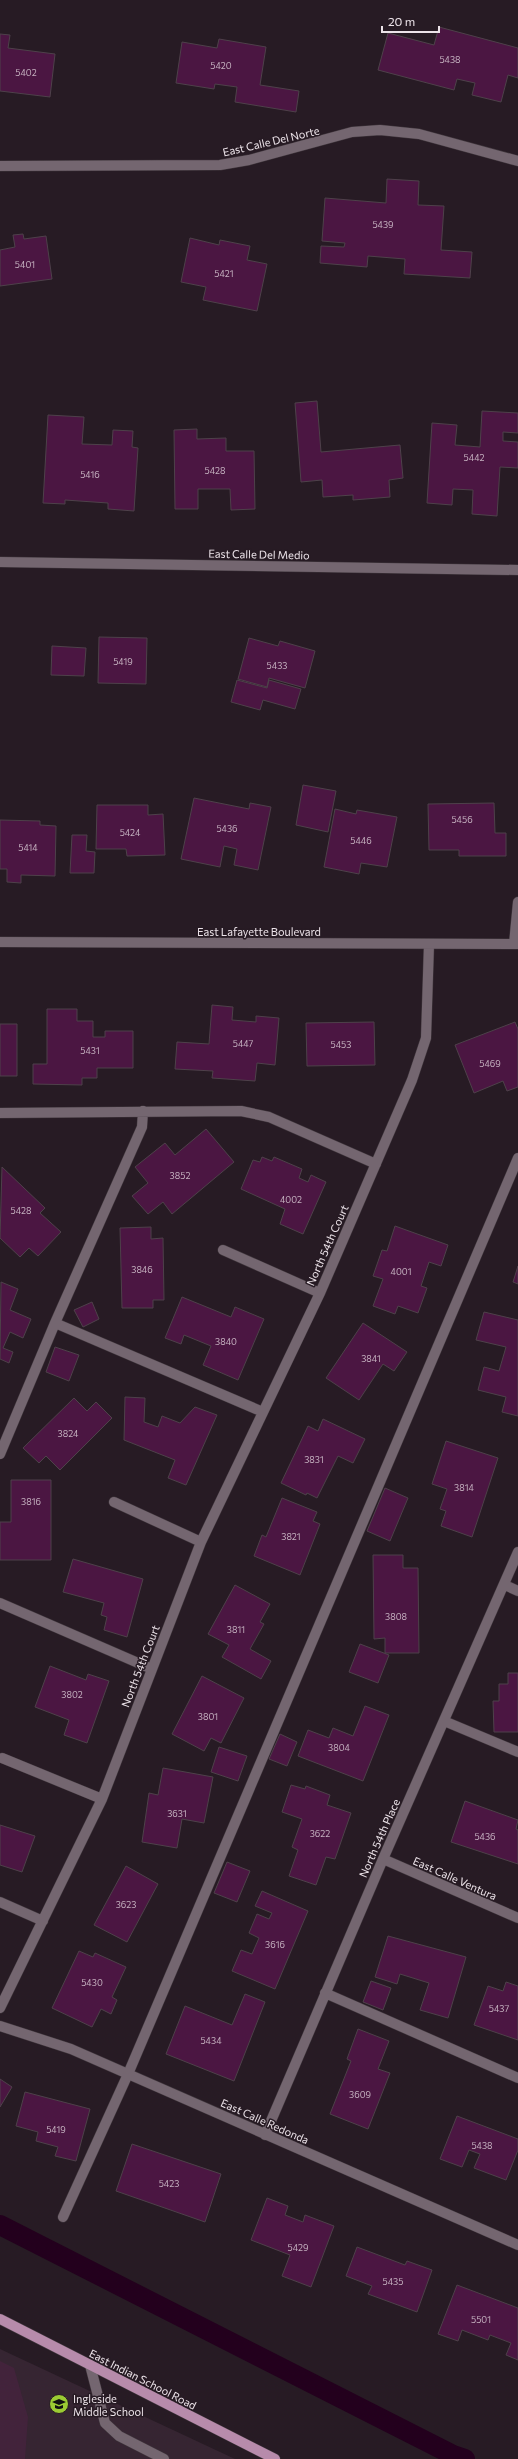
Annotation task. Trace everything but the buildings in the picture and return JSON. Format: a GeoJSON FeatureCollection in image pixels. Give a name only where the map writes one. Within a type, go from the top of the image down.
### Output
{"type":"FeatureCollection","features":[{"type":"Feature","properties":{"kind":"main road","name":"East Indian School Road"},"geometry":{"type":"LineString","coordinates":[[0,2319],[275,2459]]}},
{"type":"Feature","properties":{"kind":"street","name":"East Calle Del Norte"},"geometry":{"type":"LineString","coordinates":[[0,166],[220,165],[249,160],[352,132],[380,130],[419,134],[518,161]]}},
{"type":"Feature","properties":{"kind":"street","name":"East Calle Del Medio"},"geometry":{"type":"LineString","coordinates":[[0,562],[518,570]]}},
{"type":"Feature","properties":{"kind":"street"},"geometry":{"type":"LineString","coordinates":[[516,944],[518,902]]}},
{"type":"Feature","properties":{"kind":"street","name":"East Lafayette Boulevard"},"geometry":{"type":"LineString","coordinates":[[0,942],[516,944]]}},
{"type":"Feature","properties":{"kind":"street","name":"North 54th Court"},"geometry":{"type":"LineString","coordinates":[[0,2008],[102,1799],[201,1542],[320,1293],[412,1080],[426,1038],[429,944]]}},
{"type":"Feature","properties":{"kind":"street"},"geometry":{"type":"LineString","coordinates":[[0,1454],[55,1323],[142,1127],[143,1111]]}},
{"type":"Feature","properties":{"kind":"street"},"geometry":{"type":"LineString","coordinates":[[0,1113],[241,1111],[269,1117],[376,1164]]}},
{"type":"Feature","properties":{"kind":"street"},"geometry":{"type":"LineString","coordinates":[[63,2217],[128,2074],[518,1158]]}},
{"type":"Feature","properties":{"kind":"street"},"geometry":{"type":"LineString","coordinates":[[223,1250],[320,1293]]}},
{"type":"Feature","properties":{"kind":"street"},"geometry":{"type":"LineString","coordinates":[[55,1323],[263,1412]]}},
{"type":"Feature","properties":{"kind":"street"},"geometry":{"type":"LineString","coordinates":[[114,1502],[201,1542]]}},
{"type":"Feature","properties":{"kind":"street","name":"North 54th Place"},"geometry":{"type":"LineString","coordinates":[[265,2135],[383,1859],[518,1552]]}},
{"type":"Feature","properties":{"kind":"street"},"geometry":{"type":"LineString","coordinates":[[505,1584],[518,1591]]}},
{"type":"Feature","properties":{"kind":"street"},"geometry":{"type":"LineString","coordinates":[[0,1603],[152,1669]]}},
{"type":"Feature","properties":{"kind":"street"},"geometry":{"type":"LineString","coordinates":[[444,1721],[518,1752]]}},
{"type":"Feature","properties":{"kind":"street"},"geometry":{"type":"LineString","coordinates":[[2,1758],[102,1799]]}},
{"type":"Feature","properties":{"kind":"street","name":"East Calle Ventura"},"geometry":{"type":"LineString","coordinates":[[383,1859],[518,1918]]}},
{"type":"Feature","properties":{"kind":"street"},"geometry":{"type":"LineString","coordinates":[[0,1902],[43,1921]]}},
{"type":"Feature","properties":{"kind":"street"},"geometry":{"type":"LineString","coordinates":[[325,1993],[518,2078]]}},
{"type":"Feature","properties":{"kind":"street","name":"East Calle Redonda"},"geometry":{"type":"LineString","coordinates":[[0,2026],[70,2049],[518,2246]]}},
{"type":"Feature","properties":{"kind":"street"},"geometry":{"type":"LineString","coordinates":[[90,2365],[105,2423],[119,2436],[164,2459]]}},
{"type":"Feature","properties":{"kind":"shaded area","name":"Ingleside Middle School"},"geometry":{"type":"Polygon","coordinates":[[[0,2349],[235,2459],[0,2459],[0,2349]]]}},
{"type":"Feature","properties":{"kind":"shaded area"},"geometry":{"type":"Polygon","coordinates":[[[0,2361],[14,2368],[28,2417],[25,2459],[0,2459],[0,2361]]]}},
{"type":"Feature","properties":{"kind":"waterway"},"geometry":{"type":"LineString","coordinates":[[0,2225],[453,2455],[465,2459]]}},
{"type":"Feature","properties":{"kind":"place","name":"Ingleside Middle School"},"geometry":{"type":"Point","coordinates":[59,2404]}}]}
